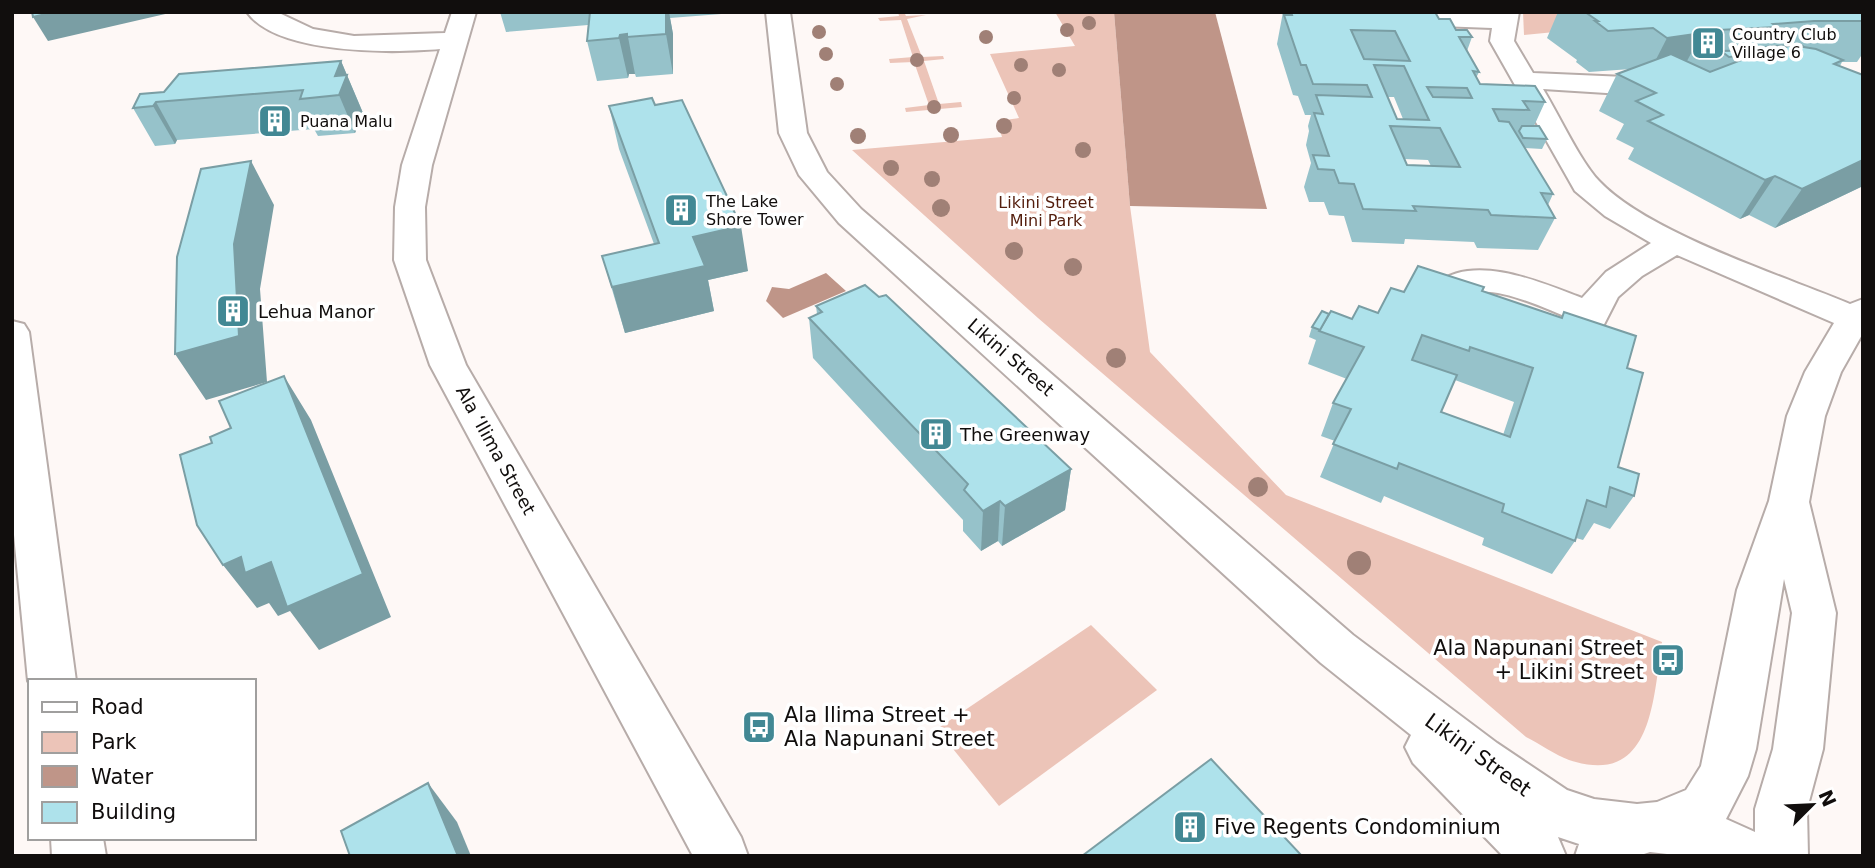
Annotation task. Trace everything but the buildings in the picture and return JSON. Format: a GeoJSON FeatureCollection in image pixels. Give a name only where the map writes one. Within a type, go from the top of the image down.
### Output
{"type":"FeatureCollection","features":[{"type":"Feature","properties":{"kind":"street"},"geometry":{"type":"LineString","coordinates":[[259,12],[290,29],[358,44],[397,45],[460,26]]}},
{"type":"Feature","properties":{"kind":"street","name":"Likini Street"},"geometry":{"type":"LineString","coordinates":[[778,12],[793,133],[814,175],[850,216],[1337,649],[1479,759],[1553,810],[1631,837],[1716,838],[1746,856]]}},
{"type":"Feature","properties":{"kind":"street"},"geometry":{"type":"LineString","coordinates":[[1365,16],[1407,20],[1507,17],[1502,41],[1586,185],[1621,214],[1676,242],[1859,315],[1823,372],[1806,416],[1788,501],[1759,590],[1731,749],[1723,776],[1704,807],[1631,837]]}},
{"type":"Feature","properties":{"kind":"street","name":"Ala ʻIlima Street"},"geometry":{"type":"LineString","coordinates":[[460,26],[417,165],[410,207],[411,260],[448,365],[722,856]]}},
{"type":"Feature","properties":{"kind":"street"},"geometry":{"type":"LineString","coordinates":[[1525,80],[1638,87],[1694,83]]}},
{"type":"Feature","properties":{"kind":"street"},"geometry":{"type":"LineString","coordinates":[[1577,356],[1588,313],[1601,293],[1631,268],[1676,242]]}},
{"type":"Feature","properties":{"kind":"street"},"geometry":{"type":"LineString","coordinates":[[1436,310],[1449,291],[1467,283],[1493,282],[1515,286],[1588,313]]}},
{"type":"Feature","properties":{"kind":"street"},"geometry":{"type":"LineString","coordinates":[[12,332],[15,383],[52,679]]}},
{"type":"Feature","properties":{"kind":"street"},"geometry":{"type":"LineString","coordinates":[[1781,856],[1782,809],[1798,750],[1814,612],[1788,501]]}},
{"type":"Feature","properties":{"kind":"street","name":"Likini Street"},"geometry":{"type":"LineString","coordinates":[[1337,649],[1540,856]]}},
{"type":"Feature","properties":{"kind":"green space"},"geometry":{"type":"Polygon","coordinates":[[[898,12],[904,12],[906,16],[926,15],[907,19],[922,57],[943,56],[944,59],[924,61],[939,104],[961,102],[962,107],[906,112],[905,108],[929,105],[914,62],[890,63],[889,59],[913,57],[901,20],[880,21],[878,18],[899,16],[898,12]]]}},
{"type":"Feature","properties":{"kind":"green space","name":"Likini Street Mini Park"},"geometry":{"type":"Polygon","coordinates":[[[1055,12],[1114,12],[1130,206],[1150,352],[1286,495],[1662,642],[1651,712],[1644,733],[1633,750],[1618,761],[1597,765],[1569,760],[1526,737],[1038,318],[852,150],[1002,137],[997,121],[1019,118],[990,54],[1075,46],[1055,12]]]}},
{"type":"Feature","properties":{"kind":"green space"},"geometry":{"type":"Polygon","coordinates":[[[1523,12],[1760,12],[1524,35],[1523,12]]]}},
{"type":"Feature","properties":{"kind":"green space"},"geometry":{"type":"Polygon","coordinates":[[[1091,625],[1157,690],[999,806],[937,729],[1091,625]]]}},
{"type":"Feature","properties":{"kind":"water"},"geometry":{"type":"Polygon","coordinates":[[[1114,12],[1215,12],[1267,209],[1130,206],[1114,12]]]}},
{"type":"Feature","properties":{"kind":"water"},"geometry":{"type":"Polygon","coordinates":[[[826,273],[846,291],[783,318],[766,301],[772,287],[789,289],[826,273]]]}},
{"type":"Feature","properties":{"kind":"place","name":"Country Club Village 6"},"geometry":{"type":"Point","coordinates":[1708,43]}},
{"type":"Feature","properties":{"kind":"place","name":"Puana Malu"},"geometry":{"type":"Point","coordinates":[275,121]}},
{"type":"Feature","properties":{"kind":"place","name":"The Lake Shore Tower"},"geometry":{"type":"Point","coordinates":[681,210]}},
{"type":"Feature","properties":{"kind":"place","name":"Lehua Manor"},"geometry":{"type":"Point","coordinates":[233,311]}},
{"type":"Feature","properties":{"kind":"place","name":"The Greenway"},"geometry":{"type":"Point","coordinates":[936,434]}},
{"type":"Feature","properties":{"kind":"place","name":"Ala Napunani Street + Likini Street"},"geometry":{"type":"Point","coordinates":[1668,660]}},
{"type":"Feature","properties":{"kind":"place","name":"Ala Ilima Street + Ala Napunani Street"},"geometry":{"type":"Point","coordinates":[759,727]}},
{"type":"Feature","properties":{"kind":"place","name":"Five Regents Condominium"},"geometry":{"type":"Point","coordinates":[1190,827]}}]}
